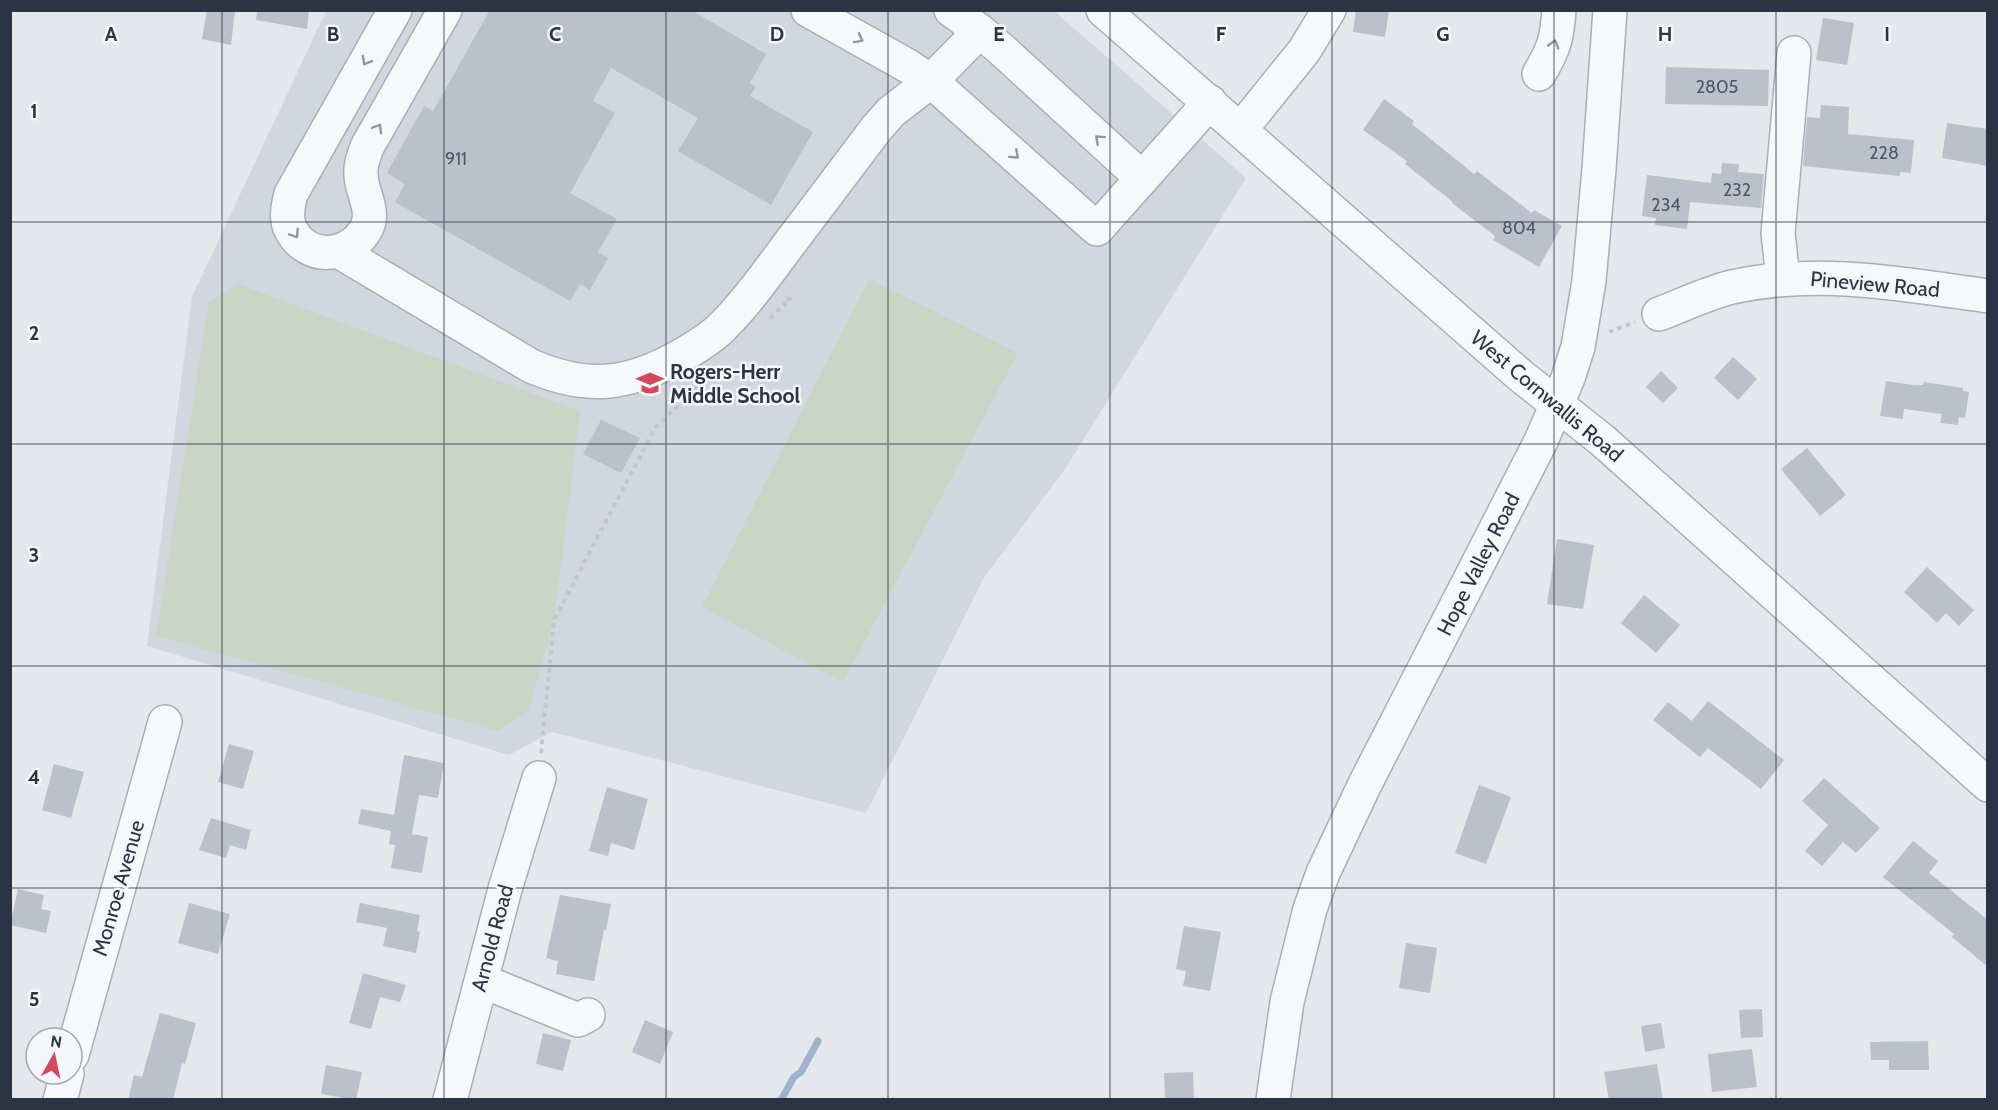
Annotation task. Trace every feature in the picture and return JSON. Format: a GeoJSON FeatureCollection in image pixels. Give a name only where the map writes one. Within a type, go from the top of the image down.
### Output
{"type":"FeatureCollection","features":[{"type":"Feature","properties":{"kind":"street"},"geometry":{"type":"LineString","coordinates":[[808,10],[931,81],[1097,229],[1210,102]]}},
{"type":"Feature","properties":{"kind":"street"},"geometry":{"type":"LineString","coordinates":[[951,10],[980,31],[1142,178]]}},
{"type":"Feature","properties":{"kind":"street","name":"West Cornwallis Road"},"geometry":{"type":"LineString","coordinates":[[1103,10],[1521,376],[1602,440],[1988,785]]}},
{"type":"Feature","properties":{"kind":"street"},"geometry":{"type":"LineString","coordinates":[[1241,129],[1304,51],[1329,10]]}},
{"type":"Feature","properties":{"kind":"street"},"geometry":{"type":"LineString","coordinates":[[1539,74],[1551,54],[1557,36],[1558,10]]}},
{"type":"Feature","properties":{"kind":"street","name":"Hope Valley Road"},"geometry":{"type":"LineString","coordinates":[[1273,1100],[1289,991],[1310,909],[1323,873],[1365,784],[1479,564],[1557,405],[1578,347],[1589,281],[1610,10]]}},
{"type":"Feature","properties":{"kind":"street"},"geometry":{"type":"LineString","coordinates":[[394,12],[438,23],[367,147],[361,177],[369,207],[368,226],[357,242],[340,252],[320,253],[302,244],[290,229],[287,209],[291,194],[394,12]]}},
{"type":"Feature","properties":{"kind":"street"},"geometry":{"type":"LineString","coordinates":[[340,252],[531,366],[556,376],[578,381],[600,382],[632,378],[659,368],[697,346],[723,327],[757,310],[876,129],[891,112],[931,81],[980,31]]}},
{"type":"Feature","properties":{"kind":"street"},"geometry":{"type":"LineString","coordinates":[[1782,279],[1778,233],[1794,53]]}},
{"type":"Feature","properties":{"kind":"street","name":"Pineview Road"},"geometry":{"type":"LineString","coordinates":[[1659,314],[1710,293],[1732,287],[1782,279],[1818,277],[1858,278],[1988,296]]}},
{"type":"Feature","properties":{"kind":"street","name":"Monroe Avenue"},"geometry":{"type":"LineString","coordinates":[[80,1026],[165,722]]}},
{"type":"Feature","properties":{"kind":"street","name":"Arnold Road"},"geometry":{"type":"LineString","coordinates":[[450,1100],[505,889],[539,778]]}},
{"type":"Feature","properties":{"kind":"street"},"geometry":{"type":"LineString","coordinates":[[480,986],[497,987],[578,1020],[588,1015]]}},
{"type":"Feature","properties":{"kind":"path"},"geometry":{"type":"LineString","coordinates":[[757,310],[790,299],[757,310]]}},
{"type":"Feature","properties":{"kind":"path"},"geometry":{"type":"LineString","coordinates":[[1605,333],[1659,314]]}},
{"type":"Feature","properties":{"kind":"path"},"geometry":{"type":"LineString","coordinates":[[539,778],[554,620],[655,428],[722,363]]}},
{"type":"Feature","properties":{"kind":"shaded area","name":"Rogers-Herr Middle School"},"geometry":{"type":"Polygon","coordinates":[[[326,11],[1054,11],[1246,178],[1065,469],[983,579],[866,813],[552,732],[509,755],[147,646],[192,297],[326,11]]]}},
{"type":"Feature","properties":{"kind":"green space"},"geometry":{"type":"Polygon","coordinates":[[[869,279],[1018,353],[843,682],[702,607],[869,279]]]}},
{"type":"Feature","properties":{"kind":"green space"},"geometry":{"type":"Polygon","coordinates":[[[238,284],[580,411],[554,620],[528,712],[498,731],[156,636],[209,302],[238,284]]]}},
{"type":"Feature","properties":{"kind":"building"},"geometry":{"type":"Polygon","coordinates":[[[207,10],[235,10],[231,45],[202,39],[207,10]]]}},
{"type":"Feature","properties":{"kind":"building"},"geometry":{"type":"Polygon","coordinates":[[[257,10],[309,10],[307,29],[256,20],[257,10]]]}},
{"type":"Feature","properties":{"kind":"building"},"geometry":{"type":"Polygon","coordinates":[[[490,10],[691,10],[766,54],[750,83],[756,86],[750,96],[813,132],[771,205],[678,151],[698,118],[611,68],[593,101],[615,113],[570,193],[617,219],[598,252],[608,258],[590,290],[580,284],[570,301],[395,202],[405,184],[387,173],[424,106],[433,111],[490,10]]]}},
{"type":"Feature","properties":{"kind":"building"},"geometry":{"type":"Polygon","coordinates":[[[1356,10],[1389,10],[1385,37],[1353,32],[1356,10]]]}},
{"type":"Feature","properties":{"kind":"building"},"geometry":{"type":"Polygon","coordinates":[[[1823,18],[1854,23],[1847,65],[1816,60],[1823,18]]]}},
{"type":"Feature","properties":{"kind":"building"},"geometry":{"type":"Polygon","coordinates":[[[1666,67],[1769,70],[1768,106],[1665,104],[1666,67]]]}},
{"type":"Feature","properties":{"kind":"building"},"geometry":{"type":"Polygon","coordinates":[[[1384,99],[1414,121],[1412,124],[1474,174],[1477,171],[1532,213],[1534,210],[1562,226],[1539,267],[1493,240],[1495,236],[1405,164],[1407,161],[1363,130],[1384,99]]]}},
{"type":"Feature","properties":{"kind":"building"},"geometry":{"type":"Polygon","coordinates":[[[1821,105],[1849,107],[1848,134],[1914,140],[1911,173],[1900,172],[1900,176],[1803,166],[1807,117],[1820,118],[1821,105]]]}},
{"type":"Feature","properties":{"kind":"building"},"geometry":{"type":"Polygon","coordinates":[[[1947,123],[1988,129],[1988,166],[1942,158],[1947,123]]]}},
{"type":"Feature","properties":{"kind":"building"},"geometry":{"type":"Polygon","coordinates":[[[1722,163],[1739,164],[1738,172],[1764,174],[1761,208],[1690,202],[1687,229],[1655,225],[1656,218],[1642,216],[1647,175],[1711,183],[1712,173],[1721,174],[1722,163]]]}},
{"type":"Feature","properties":{"kind":"building"},"geometry":{"type":"Polygon","coordinates":[[[1733,357],[1757,379],[1738,400],[1714,378],[1733,357]]]}},
{"type":"Feature","properties":{"kind":"building"},"geometry":{"type":"Polygon","coordinates":[[[1661,371],[1678,388],[1663,403],[1646,387],[1661,371]]]}},
{"type":"Feature","properties":{"kind":"building"},"geometry":{"type":"Polygon","coordinates":[[[1886,381],[1913,385],[1923,385],[1924,382],[1963,388],[1963,391],[1969,392],[1965,418],[1959,417],[1958,425],[1940,423],[1942,414],[1904,409],[1903,419],[1880,416],[1886,381]]]}},
{"type":"Feature","properties":{"kind":"building"},"geometry":{"type":"Polygon","coordinates":[[[601,420],[640,438],[621,473],[583,454],[601,420]]]}},
{"type":"Feature","properties":{"kind":"building"},"geometry":{"type":"Polygon","coordinates":[[[1807,448],[1846,495],[1820,516],[1781,469],[1807,448]]]}},
{"type":"Feature","properties":{"kind":"building"},"geometry":{"type":"Polygon","coordinates":[[[1557,539],[1594,545],[1583,609],[1547,604],[1557,539]]]}},
{"type":"Feature","properties":{"kind":"building"},"geometry":{"type":"Polygon","coordinates":[[[1927,567],[1974,610],[1959,626],[1946,613],[1937,623],[1904,592],[1927,567]]]}},
{"type":"Feature","properties":{"kind":"building"},"geometry":{"type":"Polygon","coordinates":[[[1644,595],[1680,625],[1656,653],[1621,623],[1644,595]]]}},
{"type":"Feature","properties":{"kind":"building"},"geometry":{"type":"Polygon","coordinates":[[[1708,701],[1784,760],[1761,789],[1708,748],[1700,757],[1653,720],[1668,702],[1692,721],[1708,701]]]}},
{"type":"Feature","properties":{"kind":"building"},"geometry":{"type":"Polygon","coordinates":[[[229,744],[254,751],[243,789],[218,782],[229,744]]]}},
{"type":"Feature","properties":{"kind":"building"},"geometry":{"type":"Polygon","coordinates":[[[404,755],[444,763],[438,798],[419,795],[412,834],[428,837],[422,873],[391,868],[395,845],[389,844],[391,831],[358,824],[361,809],[394,815],[404,755]]]}},
{"type":"Feature","properties":{"kind":"building"},"geometry":{"type":"Polygon","coordinates":[[[54,764],[84,772],[71,818],[42,810],[54,764]]]}},
{"type":"Feature","properties":{"kind":"building"},"geometry":{"type":"Polygon","coordinates":[[[1824,778],[1880,828],[1856,853],[1843,842],[1822,866],[1805,851],[1828,825],[1802,801],[1824,778]]]}},
{"type":"Feature","properties":{"kind":"building"},"geometry":{"type":"Polygon","coordinates":[[[1479,785],[1511,797],[1486,864],[1455,853],[1479,785]]]}},
{"type":"Feature","properties":{"kind":"building"},"geometry":{"type":"Polygon","coordinates":[[[607,787],[648,799],[634,850],[611,843],[608,856],[589,851],[607,787]]]}},
{"type":"Feature","properties":{"kind":"building"},"geometry":{"type":"Polygon","coordinates":[[[211,818],[251,830],[246,850],[230,845],[226,858],[199,850],[211,818]]]}},
{"type":"Feature","properties":{"kind":"building"},"geometry":{"type":"Polygon","coordinates":[[[1913,841],[1938,861],[1929,873],[1988,920],[1988,967],[1952,937],[1954,934],[1883,877],[1913,841]]]}},
{"type":"Feature","properties":{"kind":"building"},"geometry":{"type":"Polygon","coordinates":[[[18,889],[44,895],[41,909],[51,911],[46,933],[10,925],[18,889]]]}},
{"type":"Feature","properties":{"kind":"building"},"geometry":{"type":"Polygon","coordinates":[[[560,895],[611,904],[594,981],[556,974],[558,961],[546,958],[560,895]]]}},
{"type":"Feature","properties":{"kind":"building"},"geometry":{"type":"Polygon","coordinates":[[[189,903],[230,914],[218,954],[178,943],[189,903]]]}},
{"type":"Feature","properties":{"kind":"building"},"geometry":{"type":"Polygon","coordinates":[[[360,903],[420,915],[416,953],[383,946],[387,928],[356,922],[360,903]]]}},
{"type":"Feature","properties":{"kind":"building"},"geometry":{"type":"Polygon","coordinates":[[[1184,926],[1221,932],[1210,991],[1183,986],[1186,971],[1176,969],[1184,926]]]}},
{"type":"Feature","properties":{"kind":"building"},"geometry":{"type":"Polygon","coordinates":[[[1406,943],[1437,948],[1430,993],[1399,988],[1406,943]]]}},
{"type":"Feature","properties":{"kind":"building"},"geometry":{"type":"Polygon","coordinates":[[[363,973],[406,985],[400,1002],[380,997],[371,1029],[349,1023],[363,973]]]}},
{"type":"Feature","properties":{"kind":"building"},"geometry":{"type":"Polygon","coordinates":[[[1762,1009],[1763,1037],[1741,1038],[1739,1010],[1762,1009]]]}},
{"type":"Feature","properties":{"kind":"building"},"geometry":{"type":"Polygon","coordinates":[[[160,1013],[196,1023],[185,1064],[182,1063],[173,1100],[128,1100],[134,1075],[142,1077],[160,1013]]]}},
{"type":"Feature","properties":{"kind":"building"},"geometry":{"type":"Polygon","coordinates":[[[645,1020],[673,1032],[660,1064],[632,1052],[645,1020]]]}},
{"type":"Feature","properties":{"kind":"building"},"geometry":{"type":"Polygon","coordinates":[[[1661,1023],[1665,1048],[1645,1052],[1641,1026],[1661,1023]]]}},
{"type":"Feature","properties":{"kind":"building"},"geometry":{"type":"Polygon","coordinates":[[[543,1033],[571,1040],[563,1071],[536,1064],[543,1033]]]}},
{"type":"Feature","properties":{"kind":"building"},"geometry":{"type":"Polygon","coordinates":[[[1928,1041],[1929,1070],[1889,1070],[1889,1060],[1871,1060],[1870,1042],[1928,1041]]]}},
{"type":"Feature","properties":{"kind":"building"},"geometry":{"type":"Polygon","coordinates":[[[1752,1049],[1757,1087],[1712,1092],[1708,1054],[1752,1049]]]}},
{"type":"Feature","properties":{"kind":"building"},"geometry":{"type":"Polygon","coordinates":[[[1657,1064],[1663,1100],[1609,1100],[1604,1072],[1657,1064]]]}},
{"type":"Feature","properties":{"kind":"building"},"geometry":{"type":"Polygon","coordinates":[[[326,1065],[362,1072],[356,1100],[321,1094],[326,1065]]]}},
{"type":"Feature","properties":{"kind":"building"},"geometry":{"type":"Polygon","coordinates":[[[1193,1072],[1194,1100],[1165,1100],[1164,1073],[1193,1072]]]}},
{"type":"Feature","properties":{"kind":"waterway"},"geometry":{"type":"LineString","coordinates":[[781,1100],[794,1077],[801,1072],[818,1041]]}},
{"type":"Feature","properties":{"kind":"place","name":"Rogers-Herr Middle School"},"geometry":{"type":"Point","coordinates":[650,383]}}]}
